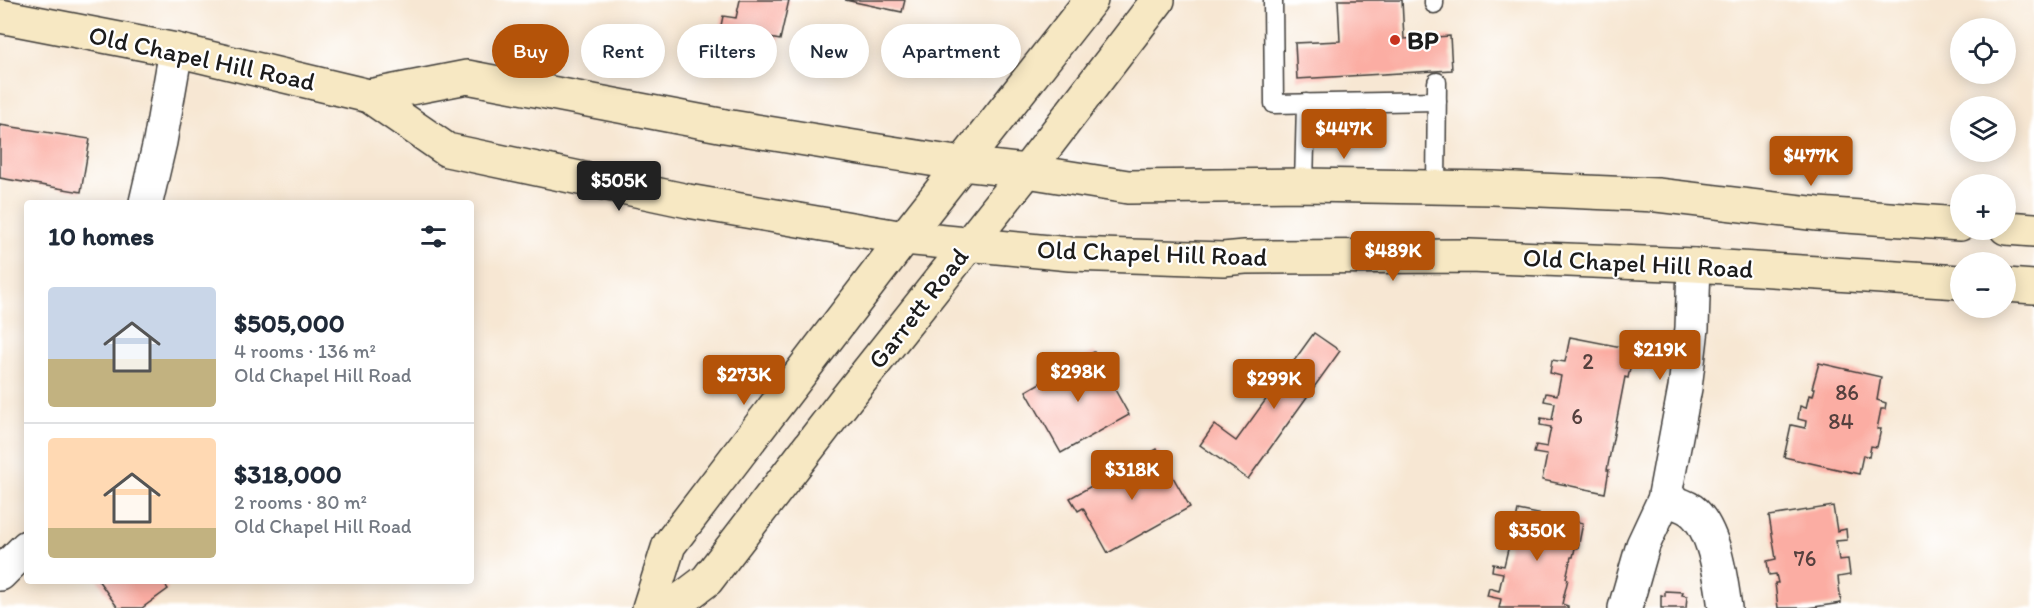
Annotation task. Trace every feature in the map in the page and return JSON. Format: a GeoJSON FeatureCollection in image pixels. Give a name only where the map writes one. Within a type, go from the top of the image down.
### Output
{"type":"FeatureCollection","features":[{"type":"Feature","properties":{"kind":"main road","name":"Garrett Road"},"geometry":{"type":"LineString","coordinates":[[649,608],[669,545],[904,238],[1091,0]]}},
{"type":"Feature","properties":{"kind":"main road","name":"Garrett Road"},"geometry":{"type":"LineString","coordinates":[[670,608],[707,580],[967,244],[1028,171],[1158,0]]}},
{"type":"Feature","properties":{"kind":"main road","name":"Old Chapel Hill Road"},"geometry":{"type":"LineString","coordinates":[[0,16],[176,50],[369,96],[447,150],[688,201],[904,238],[1070,254],[1223,259],[1469,256],[1694,265],[1950,281]]}},
{"type":"Feature","properties":{"kind":"main road","name":"Old Chapel Hill Road"},"geometry":{"type":"LineString","coordinates":[[369,96],[467,77],[725,126],[962,164],[1028,171],[1128,187],[1304,184],[1657,195],[1818,214],[1950,223]]}},
{"type":"Feature","properties":{"kind":"main road"},"geometry":{"type":"LineString","coordinates":[[2016,229],[2034,230]]}},
{"type":"Feature","properties":{"kind":"main road"},"geometry":{"type":"LineString","coordinates":[[2016,286],[2034,288]]}},
{"type":"Feature","properties":{"kind":"street"},"geometry":{"type":"LineString","coordinates":[[147,200],[176,50]]}},
{"type":"Feature","properties":{"kind":"street"},"geometry":{"type":"LineString","coordinates":[[1625,608],[1643,545],[1664,500],[1690,349],[1694,265]]}},
{"type":"Feature","properties":{"kind":"street"},"geometry":{"type":"LineString","coordinates":[[1664,500],[1691,510],[1702,523],[1716,553],[1725,608]]}},
{"type":"Feature","properties":{"kind":"street"},"geometry":{"type":"LineString","coordinates":[[0,574],[24,550]]}},
{"type":"Feature","properties":{"kind":"lane"},"geometry":{"type":"LineString","coordinates":[[1273,0],[1274,104],[1437,92],[1436,188]]}},
{"type":"Feature","properties":{"kind":"lane"},"geometry":{"type":"LineString","coordinates":[[1304,184],[1306,103]]}},
{"type":"Feature","properties":{"kind":"building"},"geometry":{"type":"Polygon","coordinates":[[[740,0],[789,0],[780,40],[777,39],[777,24],[721,24],[723,16],[736,18],[740,0]]]}},
{"type":"Feature","properties":{"kind":"building"},"geometry":{"type":"Polygon","coordinates":[[[845,0],[905,0],[902,12],[845,0]]]}},
{"type":"Feature","properties":{"kind":"building","name":"BP"},"geometry":{"type":"Polygon","coordinates":[[[1338,0],[1402,0],[1404,39],[1450,36],[1452,70],[1297,79],[1295,43],[1340,41],[1338,0]]]}},
{"type":"Feature","properties":{"kind":"building"},"geometry":{"type":"Polygon","coordinates":[[[0,125],[90,139],[81,192],[0,178],[0,125]]]}},
{"type":"Feature","properties":{"kind":"building"},"geometry":{"type":"Polygon","coordinates":[[[1314,333],[1340,351],[1248,479],[1200,445],[1214,425],[1236,441],[1314,333]]]}},
{"type":"Feature","properties":{"kind":"building"},"geometry":{"type":"Polygon","coordinates":[[[1570,337],[1632,349],[1633,354],[1628,378],[1625,377],[1607,470],[1609,470],[1605,493],[1542,480],[1547,455],[1534,453],[1536,445],[1547,447],[1551,427],[1540,425],[1541,418],[1552,420],[1555,403],[1544,401],[1546,393],[1557,395],[1561,376],[1550,373],[1552,360],[1565,362],[1570,337]]]}},
{"type":"Feature","properties":{"kind":"building"},"geometry":{"type":"Polygon","coordinates":[[[1094,352],[1129,415],[1061,453],[1026,391],[1094,352]]]}},
{"type":"Feature","properties":{"kind":"building"},"geometry":{"type":"Polygon","coordinates":[[[1819,363],[1881,377],[1877,400],[1886,403],[1885,409],[1881,409],[1877,429],[1881,429],[1877,447],[1871,446],[1869,457],[1863,455],[1859,474],[1784,457],[1791,425],[1805,428],[1806,421],[1798,419],[1800,406],[1806,408],[1809,395],[1813,396],[1815,388],[1812,388],[1819,363]]]}},
{"type":"Feature","properties":{"kind":"building"},"geometry":{"type":"Polygon","coordinates":[[[1157,449],[1190,507],[1108,553],[1083,508],[1078,511],[1070,498],[1157,449]]]}},
{"type":"Feature","properties":{"kind":"building"},"geometry":{"type":"Polygon","coordinates":[[[1833,506],[1837,531],[1846,529],[1847,540],[1836,541],[1839,560],[1848,559],[1850,575],[1838,577],[1841,603],[1807,608],[1778,608],[1776,574],[1769,575],[1767,561],[1776,559],[1769,516],[1833,506]]]}},
{"type":"Feature","properties":{"kind":"building"},"geometry":{"type":"Polygon","coordinates":[[[1518,510],[1583,523],[1578,548],[1575,548],[1573,557],[1571,557],[1566,578],[1568,579],[1562,604],[1568,608],[1499,608],[1501,599],[1487,596],[1489,588],[1499,591],[1503,573],[1492,571],[1493,564],[1504,566],[1509,545],[1498,543],[1500,530],[1514,533],[1518,510]]]}},
{"type":"Feature","properties":{"kind":"building"},"geometry":{"type":"Polygon","coordinates":[[[101,584],[165,584],[168,589],[142,608],[118,608],[101,584]]]}},
{"type":"Feature","properties":{"kind":"building"},"geometry":{"type":"Polygon","coordinates":[[[1665,591],[1683,592],[1682,595],[1687,596],[1686,608],[1661,608],[1661,595],[1665,596],[1665,591]]]}},
{"type":"Feature","properties":{"kind":"place","name":"BP"},"geometry":{"type":"Point","coordinates":[1395,40]}}]}
